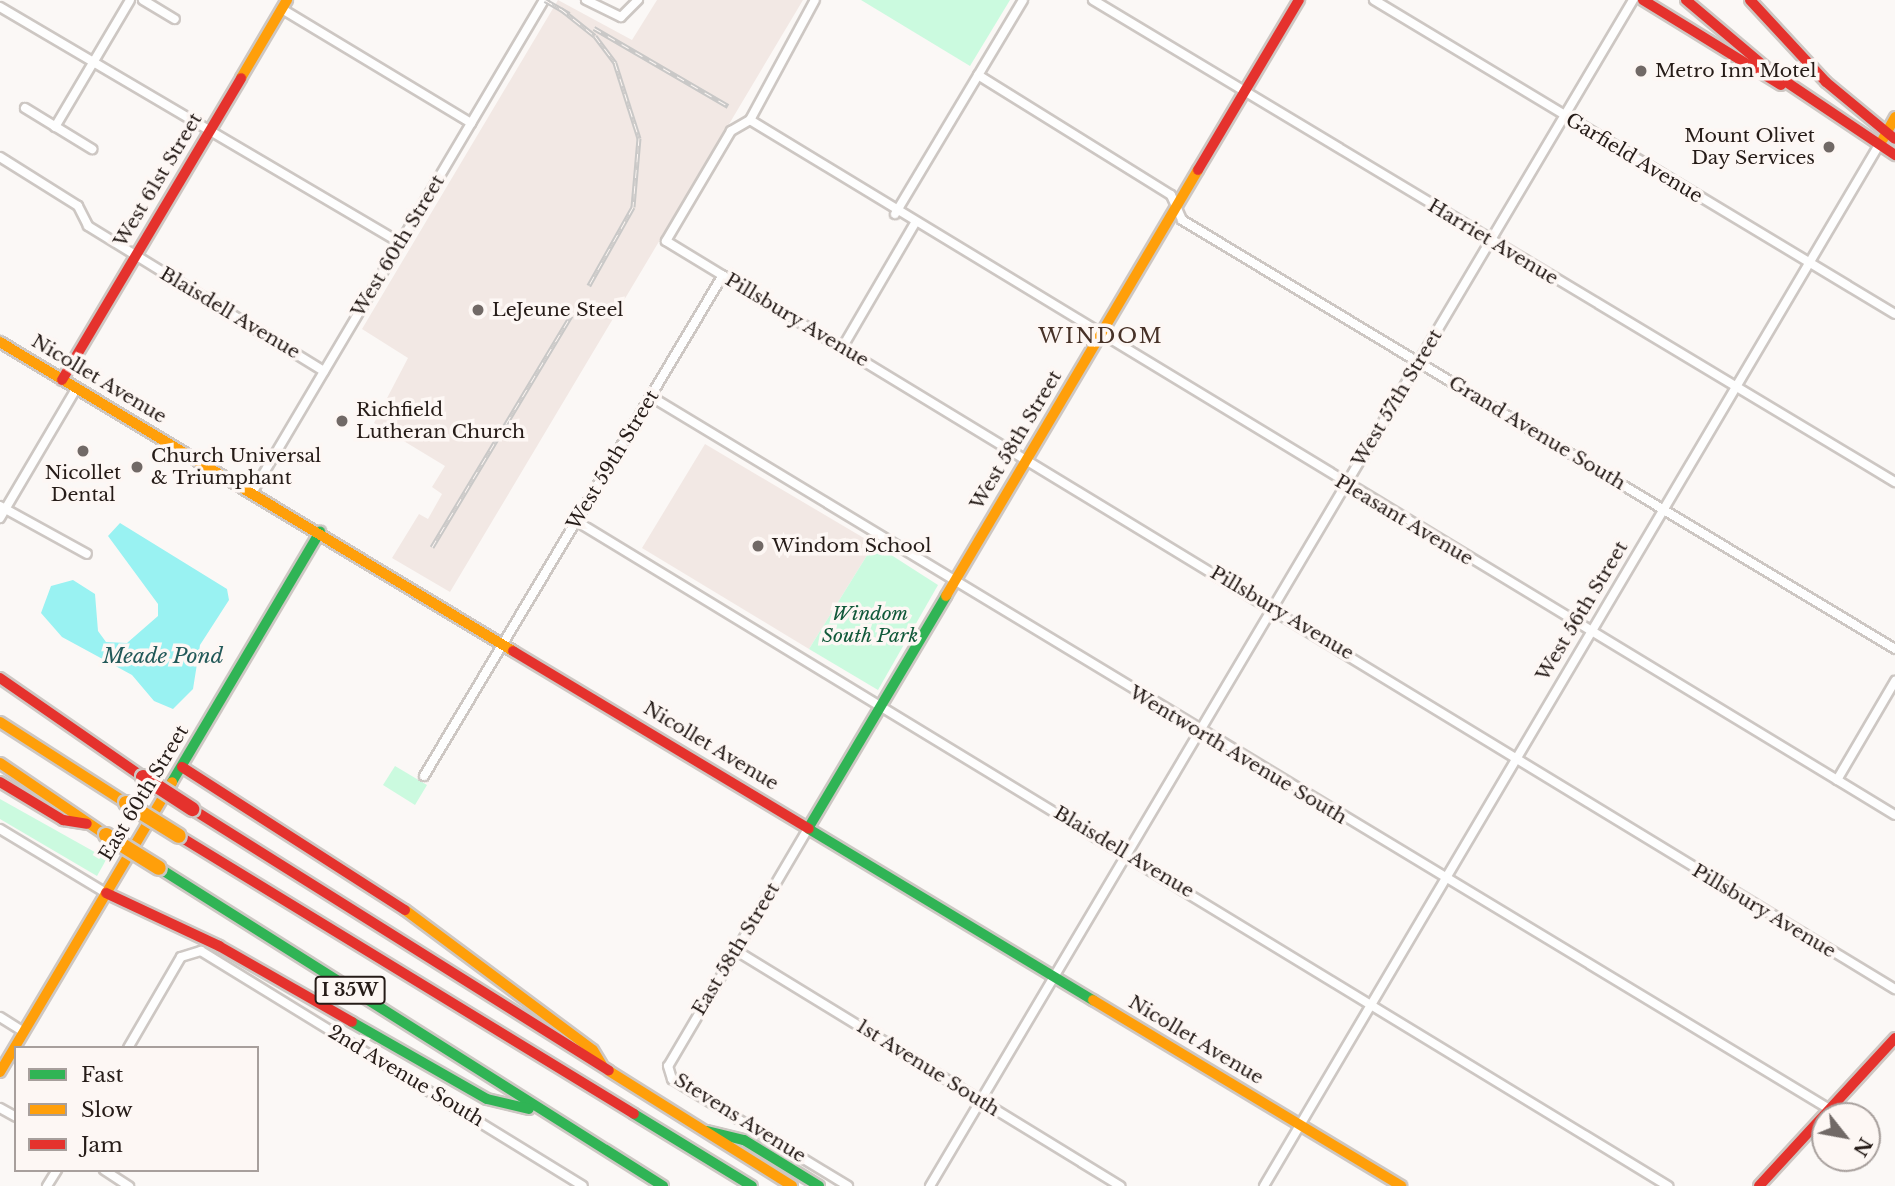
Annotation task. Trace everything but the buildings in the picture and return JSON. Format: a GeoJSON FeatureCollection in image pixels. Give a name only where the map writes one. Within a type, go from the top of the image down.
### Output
{"type":"FeatureCollection","features":[{"type":"Feature","properties":{"kind":"main road","name":"West 58th Street"},"geometry":{"type":"LineString","coordinates":[[808,827],[1299,0]]}},
{"type":"Feature","properties":{"kind":"main road"},"geometry":{"type":"LineString","coordinates":[[1643,0],[1818,104],[1887,139]]}},
{"type":"Feature","properties":{"kind":"main road"},"geometry":{"type":"LineString","coordinates":[[1686,0],[1818,104]]}},
{"type":"Feature","properties":{"kind":"main road"},"geometry":{"type":"LineString","coordinates":[[1750,0],[1818,74],[1887,139],[1895,155]]}},
{"type":"Feature","properties":{"kind":"main road","name":"West 61st Street"},"geometry":{"type":"LineString","coordinates":[[62,380],[283,3]]}},
{"type":"Feature","properties":{"kind":"main road","name":"West 56th Street"},"geometry":{"type":"LineString","coordinates":[[1887,139],[1895,117]]}},
{"type":"Feature","properties":{"kind":"main road","name":"Nicollet Avenue"},"geometry":{"type":"LineString","coordinates":[[0,342],[320,532],[1401,1186]]}},
{"type":"Feature","properties":{"kind":"main road","name":"East 60th Street"},"geometry":{"type":"LineString","coordinates":[[16,1046],[320,532]]}},
{"type":"Feature","properties":{"kind":"main road"},"geometry":{"type":"LineString","coordinates":[[0,670],[22,691]]}},
{"type":"Feature","properties":{"kind":"main road"},"geometry":{"type":"LineString","coordinates":[[0,678],[191,809],[792,1186]]}},
{"type":"Feature","properties":{"kind":"main road","name":"I 35W"},"geometry":{"type":"LineString","coordinates":[[0,722],[179,836],[752,1186]]}},
{"type":"Feature","properties":{"kind":"main road","name":"I 35W"},"geometry":{"type":"LineString","coordinates":[[0,763],[89,825],[159,867],[540,1112],[663,1186]]}},
{"type":"Feature","properties":{"kind":"main road"},"geometry":{"type":"LineString","coordinates":[[182,767],[392,900],[593,1051],[605,1070]]}},
{"type":"Feature","properties":{"kind":"main road"},"geometry":{"type":"LineString","coordinates":[[0,782],[63,820],[89,825]]}},
{"type":"Feature","properties":{"kind":"main road"},"geometry":{"type":"LineString","coordinates":[[106,893],[219,946],[487,1099],[540,1112]]}},
{"type":"Feature","properties":{"kind":"main road"},"geometry":{"type":"LineString","coordinates":[[1836,1102],[1895,1038]]}},
{"type":"Feature","properties":{"kind":"main road","name":"East 60th Street"},"geometry":{"type":"LineString","coordinates":[[0,1072],[14,1049]]}},
{"type":"Feature","properties":{"kind":"main road"},"geometry":{"type":"LineString","coordinates":[[1759,1186],[1811,1129]]}},
{"type":"Feature","properties":{"kind":"main road"},"geometry":{"type":"LineString","coordinates":[[702,1130],[744,1140],[820,1186]]}},
{"type":"Feature","properties":{"kind":"street"},"geometry":{"type":"LineString","coordinates":[[55,127],[130,0]]}},
{"type":"Feature","properties":{"kind":"street"},"geometry":{"type":"LineString","coordinates":[[143,0],[175,19]]}},
{"type":"Feature","properties":{"kind":"street","name":"West 60th Street"},"geometry":{"type":"LineString","coordinates":[[252,493],[544,0]]}},
{"type":"Feature","properties":{"kind":"street"},"geometry":{"type":"LineString","coordinates":[[586,0],[621,17],[638,0]]}},
{"type":"Feature","properties":{"kind":"street"},"geometry":{"type":"LineString","coordinates":[[814,0],[750,120],[895,214],[1023,0]]}},
{"type":"Feature","properties":{"kind":"street","name":"Harriet Avenue"},"geometry":{"type":"LineString","coordinates":[[1093,0],[1243,93],[1895,482]]}},
{"type":"Feature","properties":{"kind":"street","name":"Garfield Avenue"},"geometry":{"type":"LineString","coordinates":[[1374,0],[1895,314]]}},
{"type":"Feature","properties":{"kind":"street","name":"West 57th Street"},"geometry":{"type":"LineString","coordinates":[[930,1186],[1633,0]]}},
{"type":"Feature","properties":{"kind":"street"},"geometry":{"type":"LineString","coordinates":[[283,3],[471,123]]}},
{"type":"Feature","properties":{"kind":"street"},"geometry":{"type":"LineString","coordinates":[[0,7],[400,243]]}},
{"type":"Feature","properties":{"kind":"street","name":"Grand Avenue South"},"geometry":{"type":"LineString","coordinates":[[978,75],[1171,195],[1182,220],[1895,649]]}},
{"type":"Feature","properties":{"kind":"street"},"geometry":{"type":"LineString","coordinates":[[25,108],[92,149]]}},
{"type":"Feature","properties":{"kind":"street","name":"Pillsbury Avenue"},"geometry":{"type":"LineString","coordinates":[[750,120],[731,131],[666,241],[1273,607],[1895,989]]}},
{"type":"Feature","properties":{"kind":"street","name":"West 56th Street"},"geometry":{"type":"LineString","coordinates":[[1264,1186],[1810,262],[1887,139]]}},
{"type":"Feature","properties":{"kind":"street","name":"Blaisdell Avenue"},"geometry":{"type":"LineString","coordinates":[[0,157],[78,206],[88,226],[324,371]]}},
{"type":"Feature","properties":{"kind":"street","name":"Pleasant Avenue"},"geometry":{"type":"LineString","coordinates":[[895,214],[1895,815]]}},
{"type":"Feature","properties":{"kind":"street"},"geometry":{"type":"LineString","coordinates":[[842,348],[914,225]]}},
{"type":"Feature","properties":{"kind":"street","name":"West 59th Street"},"geometry":{"type":"LineString","coordinates":[[424,776],[723,275]]}},
{"type":"Feature","properties":{"kind":"street"},"geometry":{"type":"LineString","coordinates":[[0,517],[3,507],[76,388]]}},
{"type":"Feature","properties":{"kind":"street","name":"Wentworth Avenue South"},"geometry":{"type":"LineString","coordinates":[[650,396],[1198,732],[1817,1102]]}},
{"type":"Feature","properties":{"kind":"street"},"geometry":{"type":"LineString","coordinates":[[3,507],[88,554]]}},
{"type":"Feature","properties":{"kind":"street","name":"Blaisdell Avenue"},"geometry":{"type":"LineString","coordinates":[[576,521],[1374,1003],[1380,1012],[1668,1186]]}},
{"type":"Feature","properties":{"kind":"street"},"geometry":{"type":"LineString","coordinates":[[1837,780],[1895,681]]}},
{"type":"Feature","properties":{"kind":"street","name":"East 58th Street"},"geometry":{"type":"LineString","coordinates":[[669,1072],[668,1060],[808,827]]}},
{"type":"Feature","properties":{"kind":"street"},"geometry":{"type":"LineString","coordinates":[[0,829],[106,893]]}},
{"type":"Feature","properties":{"kind":"street","name":"1st Avenue South"},"geometry":{"type":"LineString","coordinates":[[736,950],[1120,1186]]}},
{"type":"Feature","properties":{"kind":"street","name":"2nd Avenue South"},"geometry":{"type":"LineString","coordinates":[[129,1046],[191,951],[213,958],[583,1186]]}},
{"type":"Feature","properties":{"kind":"street"},"geometry":{"type":"LineString","coordinates":[[0,1017],[24,1032]]}},
{"type":"Feature","properties":{"kind":"street","name":"Stevens Avenue"},"geometry":{"type":"LineString","coordinates":[[669,1072],[848,1186]]}},
{"type":"Feature","properties":{"kind":"street"},"geometry":{"type":"LineString","coordinates":[[107,1172],[129,1186]]}},
{"type":"Feature","properties":{"kind":"shaded area"},"geometry":{"type":"Polygon","coordinates":[[[558,0],[632,40],[657,0],[803,0],[450,592],[392,558],[419,514],[428,519],[442,494],[432,487],[445,466],[374,423],[408,358],[362,329],[558,0]]]}},
{"type":"Feature","properties":{"kind":"shaded area","name":"Windom School"},"geometry":{"type":"Polygon","coordinates":[[[705,444],[874,544],[809,649],[642,548],[705,444]]]}},
{"type":"Feature","properties":{"kind":"green space"},"geometry":{"type":"Polygon","coordinates":[[[861,0],[1010,0],[970,66],[861,0]]]}},
{"type":"Feature","properties":{"kind":"green space","name":"Windom South Park"},"geometry":{"type":"Polygon","coordinates":[[[874,544],[938,585],[878,690],[809,649],[874,544]]]}},
{"type":"Feature","properties":{"kind":"green space"},"geometry":{"type":"Polygon","coordinates":[[[395,766],[427,785],[415,805],[383,785],[395,766]]]}},
{"type":"Feature","properties":{"kind":"green space"},"geometry":{"type":"Polygon","coordinates":[[[0,799],[100,855],[106,860],[97,876],[0,819],[0,799]]]}},
{"type":"Feature","properties":{"kind":"water","name":"Meade Pond"},"geometry":{"type":"Polygon","coordinates":[[[120,523],[227,589],[229,600],[200,645],[193,689],[173,709],[154,701],[132,675],[62,637],[41,613],[51,586],[73,580],[95,594],[98,631],[106,642],[127,643],[158,616],[158,604],[108,536],[120,523]]]}},
{"type":"Feature","properties":{"kind":"railway"},"geometry":{"type":"LineString","coordinates":[[545,0],[569,14]]}},
{"type":"Feature","properties":{"kind":"railway"},"geometry":{"type":"LineString","coordinates":[[561,9],[595,36],[615,63],[639,138],[633,207],[589,285]]}},
{"type":"Feature","properties":{"kind":"railway"},"geometry":{"type":"LineString","coordinates":[[594,28],[728,106]]}},
{"type":"Feature","properties":{"kind":"railway"},"geometry":{"type":"LineString","coordinates":[[432,547],[571,316]]}},
{"type":"Feature","properties":{"kind":"traffic: fast"},"geometry":{"type":"LineString","coordinates":[[172,782],[320,532]]}},
{"type":"Feature","properties":{"kind":"traffic: fast"},"geometry":{"type":"LineString","coordinates":[[809,827],[946,596]]}},
{"type":"Feature","properties":{"kind":"traffic: fast"},"geometry":{"type":"LineString","coordinates":[[809,829],[1093,1000]]}},
{"type":"Feature","properties":{"kind":"traffic: fast"},"geometry":{"type":"LineString","coordinates":[[159,868],[663,1186]]}},
{"type":"Feature","properties":{"kind":"traffic: fast"},"geometry":{"type":"LineString","coordinates":[[352,1022],[487,1099],[529,1109]]}},
{"type":"Feature","properties":{"kind":"traffic: fast"},"geometry":{"type":"LineString","coordinates":[[634,1114],[752,1186]]}},
{"type":"Feature","properties":{"kind":"traffic: fast"},"geometry":{"type":"LineString","coordinates":[[707,1131],[744,1140],[819,1186]]}},
{"type":"Feature","properties":{"kind":"traffic: slow"},"geometry":{"type":"LineString","coordinates":[[241,78],[287,0]]}},
{"type":"Feature","properties":{"kind":"traffic: slow"},"geometry":{"type":"LineString","coordinates":[[1883,139],[1895,117]]}},
{"type":"Feature","properties":{"kind":"traffic: slow"},"geometry":{"type":"LineString","coordinates":[[946,596],[1198,170]]}},
{"type":"Feature","properties":{"kind":"traffic: slow"},"geometry":{"type":"LineString","coordinates":[[0,342],[513,651]]}},
{"type":"Feature","properties":{"kind":"traffic: slow"},"geometry":{"type":"LineString","coordinates":[[0,722],[126,803]]}},
{"type":"Feature","properties":{"kind":"traffic: slow"},"geometry":{"type":"LineString","coordinates":[[0,763],[106,835]]}},
{"type":"Feature","properties":{"kind":"traffic: slow"},"geometry":{"type":"LineString","coordinates":[[15,1046],[172,782]]}},
{"type":"Feature","properties":{"kind":"traffic: slow"},"geometry":{"type":"LineString","coordinates":[[126,803],[179,836]]}},
{"type":"Feature","properties":{"kind":"traffic: slow"},"geometry":{"type":"LineString","coordinates":[[106,835],[159,868]]}},
{"type":"Feature","properties":{"kind":"traffic: slow"},"geometry":{"type":"LineString","coordinates":[[405,910],[593,1050],[602,1065]]}},
{"type":"Feature","properties":{"kind":"traffic: slow"},"geometry":{"type":"LineString","coordinates":[[1093,1000],[1401,1186]]}},
{"type":"Feature","properties":{"kind":"traffic: slow"},"geometry":{"type":"LineString","coordinates":[[0,1072],[14,1048]]}},
{"type":"Feature","properties":{"kind":"traffic: slow"},"geometry":{"type":"LineString","coordinates":[[609,1071],[792,1186]]}},
{"type":"Feature","properties":{"kind":"traffic: jam"},"geometry":{"type":"LineString","coordinates":[[1198,170],[1299,0]]}},
{"type":"Feature","properties":{"kind":"traffic: jam"},"geometry":{"type":"LineString","coordinates":[[1643,0],[1781,85]]}},
{"type":"Feature","properties":{"kind":"traffic: jam"},"geometry":{"type":"LineString","coordinates":[[1686,0],[1770,71],[1895,155]]}},
{"type":"Feature","properties":{"kind":"traffic: jam"},"geometry":{"type":"LineString","coordinates":[[1750,0],[1826,82],[1895,139]]}},
{"type":"Feature","properties":{"kind":"traffic: jam"},"geometry":{"type":"LineString","coordinates":[[62,380],[241,78]]}},
{"type":"Feature","properties":{"kind":"traffic: jam"},"geometry":{"type":"LineString","coordinates":[[513,651],[809,829]]}},
{"type":"Feature","properties":{"kind":"traffic: jam"},"geometry":{"type":"LineString","coordinates":[[0,678],[143,777]]}},
{"type":"Feature","properties":{"kind":"traffic: jam"},"geometry":{"type":"LineString","coordinates":[[182,767],[405,910]]}},
{"type":"Feature","properties":{"kind":"traffic: jam"},"geometry":{"type":"LineString","coordinates":[[143,777],[192,809]]}},
{"type":"Feature","properties":{"kind":"traffic: jam"},"geometry":{"type":"LineString","coordinates":[[0,782],[63,820],[87,824]]}},
{"type":"Feature","properties":{"kind":"traffic: jam"},"geometry":{"type":"LineString","coordinates":[[192,809],[609,1071]]}},
{"type":"Feature","properties":{"kind":"traffic: jam"},"geometry":{"type":"LineString","coordinates":[[179,836],[634,1114]]}},
{"type":"Feature","properties":{"kind":"traffic: jam"},"geometry":{"type":"LineString","coordinates":[[106,893],[219,946],[352,1022]]}},
{"type":"Feature","properties":{"kind":"traffic: jam"},"geometry":{"type":"LineString","coordinates":[[1759,1186],[1895,1038]]}},
{"type":"Feature","properties":{"kind":"place","name":"Metro Inn Motel"},"geometry":{"type":"Point","coordinates":[1641,71]}},
{"type":"Feature","properties":{"kind":"place","name":"Mount Olivet Day Services"},"geometry":{"type":"Point","coordinates":[1829,147]}},
{"type":"Feature","properties":{"kind":"place","name":"LeJeune Steel"},"geometry":{"type":"Point","coordinates":[478,310]}},
{"type":"Feature","properties":{"kind":"place","name":"Richfield Lutheran Church"},"geometry":{"type":"Point","coordinates":[342,421]}},
{"type":"Feature","properties":{"kind":"place","name":"Nicollet Dental"},"geometry":{"type":"Point","coordinates":[83,451]}},
{"type":"Feature","properties":{"kind":"place","name":"Church Universal & Triumphant"},"geometry":{"type":"Point","coordinates":[137,467]}},
{"type":"Feature","properties":{"kind":"place","name":"Windom School"},"geometry":{"type":"Point","coordinates":[758,546]}},
{"type":"Feature","properties":{"kind":"district","name":"WINDOM"},"geometry":{"type":"Point","coordinates":[1101,336]}}]}
